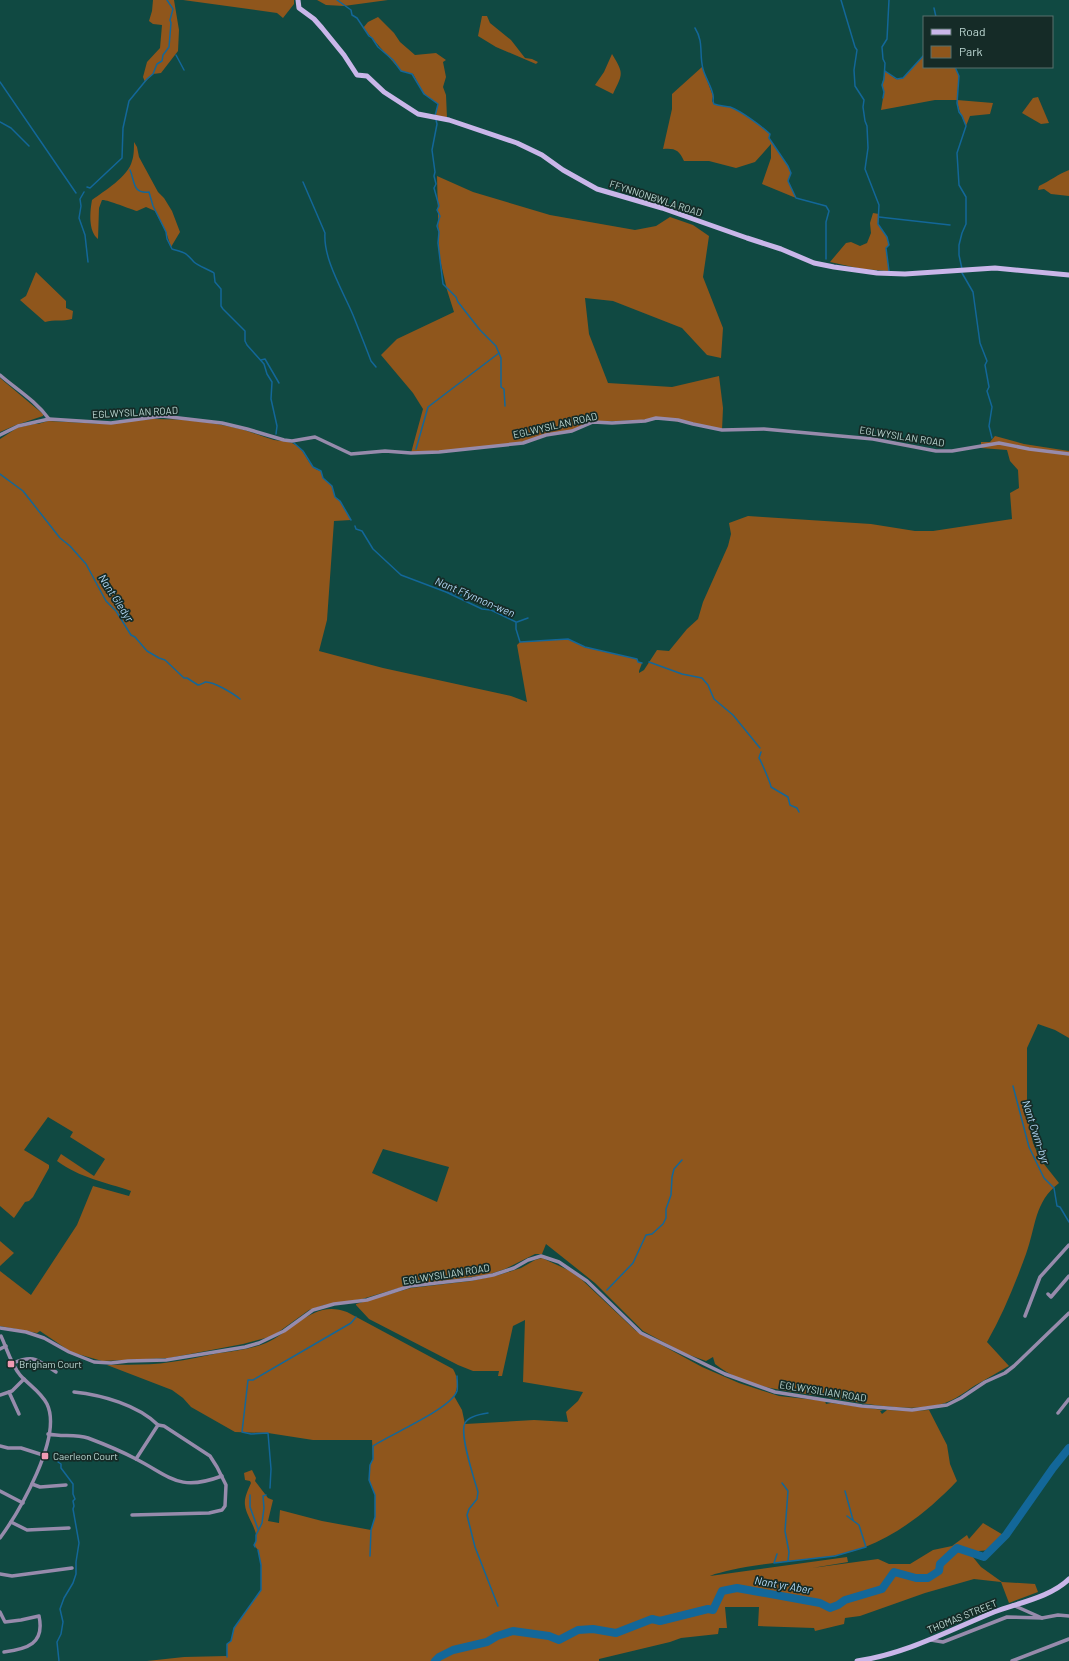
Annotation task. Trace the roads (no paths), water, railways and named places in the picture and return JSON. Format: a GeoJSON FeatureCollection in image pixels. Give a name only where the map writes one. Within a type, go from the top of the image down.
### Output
{"type":"FeatureCollection","features":[{"type":"Feature","properties":{"kind":"street","name":"FFYNNONBWLA ROAD"},"geometry":{"type":"LineString","coordinates":[[298,0],[299,8],[314,19],[322,28],[344,55],[357,75],[367,76],[384,92],[418,114],[449,120],[499,136],[532,149],[563,170],[597,189],[662,208],[781,249],[814,263],[834,267],[877,273],[905,274],[995,268],[1069,275]]}},
{"type":"Feature","properties":{"kind":"street"},"geometry":{"type":"LineString","coordinates":[[0,375],[39,407],[48,419]]}},
{"type":"Feature","properties":{"kind":"street","name":"EGLWYSILAN ROAD"},"geometry":{"type":"LineString","coordinates":[[0,435],[18,426],[48,419],[57,418],[97,423],[111,423],[162,416],[204,420],[248,429],[284,440],[292,441],[315,437],[351,454],[385,451],[411,453],[439,452],[523,443],[546,435],[572,431],[593,422],[612,423],[645,421],[656,418],[678,420],[722,430],[764,429],[874,439],[936,451],[952,451],[999,443],[1029,449],[1069,454]]}},
{"type":"Feature","properties":{"kind":"street"},"geometry":{"type":"LineString","coordinates":[[1025,1316],[1040,1277],[1069,1246]]}},
{"type":"Feature","properties":{"kind":"street","name":"EGLWYSILIAN ROAD"},"geometry":{"type":"LineString","coordinates":[[0,1328],[26,1332],[44,1338],[69,1352],[94,1362],[111,1363],[166,1360],[245,1347],[259,1343],[284,1332],[307,1314],[334,1304],[367,1300],[410,1286],[494,1275],[541,1256],[560,1262],[587,1281],[641,1333],[725,1374],[775,1392],[862,1406],[912,1410],[947,1405],[968,1394],[984,1382],[1006,1372],[1069,1313]]}},
{"type":"Feature","properties":{"kind":"street"},"geometry":{"type":"LineString","coordinates":[[1048,1294],[1051,1297],[1069,1276]]}},
{"type":"Feature","properties":{"kind":"street"},"geometry":{"type":"LineString","coordinates":[[0,1538],[23,1503],[32,1484],[43,1455],[50,1421],[47,1404],[39,1393],[24,1379],[13,1363],[1,1336]]}},
{"type":"Feature","properties":{"kind":"street"},"geometry":{"type":"LineString","coordinates":[[0,1348],[6,1346]]}},
{"type":"Feature","properties":{"kind":"street"},"geometry":{"type":"LineString","coordinates":[[13,1363],[29,1358],[56,1372]]}},
{"type":"Feature","properties":{"kind":"street"},"geometry":{"type":"LineString","coordinates":[[0,1395],[9,1392],[24,1379]]}},
{"type":"Feature","properties":{"kind":"street"},"geometry":{"type":"LineString","coordinates":[[9,1392],[19,1414]]}},
{"type":"Feature","properties":{"kind":"street"},"geometry":{"type":"LineString","coordinates":[[74,1392],[92,1394],[122,1404],[144,1414],[158,1425],[164,1426],[210,1456],[226,1486],[225,1506],[222,1510],[209,1513],[132,1515]]}},
{"type":"Feature","properties":{"kind":"street"},"geometry":{"type":"LineString","coordinates":[[1058,1413],[1069,1400]]}},
{"type":"Feature","properties":{"kind":"street"},"geometry":{"type":"LineString","coordinates":[[136,1459],[158,1425]]}},
{"type":"Feature","properties":{"kind":"street"},"geometry":{"type":"LineString","coordinates":[[48,1434],[63,1437],[84,1437],[136,1459],[173,1480],[184,1483],[199,1483],[222,1476]]}},
{"type":"Feature","properties":{"kind":"street"},"geometry":{"type":"LineString","coordinates":[[0,1446],[24,1449],[43,1455]]}},
{"type":"Feature","properties":{"kind":"street"},"geometry":{"type":"LineString","coordinates":[[32,1484],[40,1487],[66,1485]]}},
{"type":"Feature","properties":{"kind":"street"},"geometry":{"type":"LineString","coordinates":[[0,1491],[23,1503]]}},
{"type":"Feature","properties":{"kind":"street"},"geometry":{"type":"LineString","coordinates":[[11,1522],[27,1530],[69,1528]]}},
{"type":"Feature","properties":{"kind":"street"},"geometry":{"type":"LineString","coordinates":[[0,1574],[12,1576],[72,1568]]}},
{"type":"Feature","properties":{"kind":"street","name":"THOMAS STREET"},"geometry":{"type":"LineString","coordinates":[[857,1661],[896,1653],[1013,1605],[1054,1590],[1069,1579]]}},
{"type":"Feature","properties":{"kind":"street"},"geometry":{"type":"LineString","coordinates":[[1013,1605],[1042,1618]]}},
{"type":"Feature","properties":{"kind":"street"},"geometry":{"type":"LineString","coordinates":[[0,1612],[5,1622]]}},
{"type":"Feature","properties":{"kind":"street"},"geometry":{"type":"LineString","coordinates":[[928,1639],[943,1642],[1007,1617],[1042,1618],[1058,1615],[1069,1616]]}},
{"type":"Feature","properties":{"kind":"street"},"geometry":{"type":"LineString","coordinates":[[0,1623],[39,1616],[41,1628],[37,1639],[29,1646],[19,1650],[4,1652]]}},
{"type":"Feature","properties":{"kind":"street"},"geometry":{"type":"LineString","coordinates":[[1012,1661],[1019,1660],[1069,1639]]}},
{"type":"Feature","properties":{"kind":"waterway","name":"Nant Ffynnon-wen"},"geometry":{"type":"LineString","coordinates":[[87,187],[90,188],[122,158],[123,128],[129,101],[153,74],[157,64],[162,61],[163,55],[169,47],[170,20],[173,9],[167,0]]}},
{"type":"Feature","properties":{"kind":"waterway"},"geometry":{"type":"LineString","coordinates":[[337,0],[351,10],[352,15],[357,18],[378,47],[393,60],[401,71],[412,74],[424,94],[438,104],[435,116]]}},
{"type":"Feature","properties":{"kind":"waterway"},"geometry":{"type":"LineString","coordinates":[[841,0],[857,50],[854,70],[855,86],[864,100],[863,107],[867,126],[868,148],[865,169],[879,205],[878,224],[887,237],[889,245],[886,248],[889,271]]}},
{"type":"Feature","properties":{"kind":"waterway"},"geometry":{"type":"LineString","coordinates":[[883,98],[884,92],[882,85],[885,63],[883,59],[882,47],[887,39],[889,0]]}},
{"type":"Feature","properties":{"kind":"waterway"},"geometry":{"type":"LineString","coordinates":[[934,8],[936,16]]}},
{"type":"Feature","properties":{"kind":"waterway"},"geometry":{"type":"LineString","coordinates":[[695,28],[698,33],[700,43],[703,69],[712,92],[714,104],[734,109],[770,134],[769,138],[791,173],[788,181],[796,198],[826,206],[829,211],[826,222],[826,259]]}},
{"type":"Feature","properties":{"kind":"waterway"},"geometry":{"type":"LineString","coordinates":[[176,55],[184,70]]}},
{"type":"Feature","properties":{"kind":"waterway"},"geometry":{"type":"LineString","coordinates":[[885,71],[897,79],[903,78],[923,56]]}},
{"type":"Feature","properties":{"kind":"waterway"},"geometry":{"type":"LineString","coordinates":[[955,68],[959,76],[957,103],[959,112],[966,126],[957,153],[959,185],[966,197],[966,224],[959,245],[959,255],[962,269]]}},
{"type":"Feature","properties":{"kind":"waterway"},"geometry":{"type":"LineString","coordinates":[[0,82],[76,193]]}},
{"type":"Feature","properties":{"kind":"waterway"},"geometry":{"type":"LineString","coordinates":[[436,120],[437,124],[432,150],[436,184],[434,188],[439,206],[437,210],[440,216],[437,226],[439,232],[438,243],[443,284],[456,297],[458,302],[480,330],[496,346],[501,358],[501,387],[504,389],[505,406]]}},
{"type":"Feature","properties":{"kind":"waterway"},"geometry":{"type":"LineString","coordinates":[[0,122],[11,128],[29,146]]}},
{"type":"Feature","properties":{"kind":"waterway","name":"Nant Ffynnon-wen"},"geometry":{"type":"LineString","coordinates":[[130,170],[137,189],[140,191],[149,192],[153,206],[166,232],[167,239],[172,249],[185,253],[196,263],[214,273],[215,282],[221,289],[221,306],[245,331],[245,341],[247,345],[264,364],[267,374],[272,382],[271,399],[277,426],[276,434]]}},
{"type":"Feature","properties":{"kind":"waterway"},"geometry":{"type":"LineString","coordinates":[[303,182],[325,233],[327,253],[334,275],[353,315],[371,361],[376,367]]}},
{"type":"Feature","properties":{"kind":"waterway"},"geometry":{"type":"LineString","coordinates":[[84,192],[80,199],[81,206],[79,218],[85,235],[88,262]]}},
{"type":"Feature","properties":{"kind":"waterway"},"geometry":{"type":"LineString","coordinates":[[879,217],[950,225]]}},
{"type":"Feature","properties":{"kind":"waterway"},"geometry":{"type":"LineString","coordinates":[[962,273],[973,292],[980,343],[987,361],[985,365],[989,387],[987,391],[992,407],[989,426],[992,438]]}},
{"type":"Feature","properties":{"kind":"waterway"},"geometry":{"type":"LineString","coordinates":[[416,449],[428,407],[499,353]]}},
{"type":"Feature","properties":{"kind":"waterway"},"geometry":{"type":"LineString","coordinates":[[261,360],[265,359],[279,383]]}},
{"type":"Feature","properties":{"kind":"waterway","name":"Nant Ffynnon-wen"},"geometry":{"type":"LineString","coordinates":[[294,443],[303,451],[313,467],[321,471],[323,478],[332,486],[335,497],[340,501],[351,520]]}},
{"type":"Feature","properties":{"kind":"waterway","name":"Nant Gledyr"},"geometry":{"type":"LineString","coordinates":[[0,474],[23,491],[60,538],[70,546],[86,564],[106,601],[116,611],[131,635],[135,637],[147,651],[165,660],[184,678],[187,678],[198,685],[209,682],[228,691],[240,699]]}},
{"type":"Feature","properties":{"kind":"waterway","name":"Nant Ffynnon-wen"},"geometry":{"type":"LineString","coordinates":[[355,526],[356,529],[362,531],[373,549],[401,575],[446,592],[482,609],[491,610],[516,622],[516,629],[520,642],[568,639],[585,647],[637,659],[638,662],[642,663]]}},
{"type":"Feature","properties":{"kind":"waterway","name":"Nant Ffynnon-wen"},"geometry":{"type":"LineString","coordinates":[[448,592],[461,595]]}},
{"type":"Feature","properties":{"kind":"waterway"},"geometry":{"type":"LineString","coordinates":[[517,622],[528,618]]}},
{"type":"Feature","properties":{"kind":"waterway","name":"Nant Ffynnon-wen"},"geometry":{"type":"LineString","coordinates":[[649,662],[682,674],[702,678],[708,685],[714,699],[733,715],[760,748]]}},
{"type":"Feature","properties":{"kind":"waterway","name":"Nant Ffynnon-wen"},"geometry":{"type":"LineString","coordinates":[[761,752],[759,758],[771,787],[788,797],[790,805],[797,808],[799,812]]}},
{"type":"Feature","properties":{"kind":"waterway","name":"Nant Cwm-byr"},"geometry":{"type":"LineString","coordinates":[[1013,1086],[1029,1147],[1044,1178],[1054,1188],[1057,1206],[1060,1207],[1069,1222]]}},
{"type":"Feature","properties":{"kind":"waterway"},"geometry":{"type":"LineString","coordinates":[[607,1290],[633,1263],[646,1235],[652,1234],[663,1224],[666,1218],[666,1209],[671,1195],[674,1169],[682,1160]]}},
{"type":"Feature","properties":{"kind":"waterway"},"geometry":{"type":"LineString","coordinates":[[270,1488],[271,1469],[268,1433],[251,1434],[242,1432],[248,1380],[253,1380],[351,1323],[356,1317]]}},
{"type":"Feature","properties":{"kind":"waterway"},"geometry":{"type":"LineString","coordinates":[[370,1556],[371,1530],[375,1517],[375,1495],[369,1480],[370,1465],[373,1459],[373,1446],[444,1406],[457,1391],[457,1376]]}},
{"type":"Feature","properties":{"kind":"waterway"},"geometry":{"type":"LineString","coordinates":[[488,1413],[475,1416],[465,1423],[465,1446],[478,1492],[477,1499],[469,1509],[467,1515],[475,1547],[498,1606]]}},
{"type":"Feature","properties":{"kind":"waterway","name":"Nant yr Aber"},"geometry":{"type":"LineString","coordinates":[[435,1661],[439,1657],[453,1650],[487,1642],[497,1636],[513,1631],[549,1636],[559,1640],[578,1630],[593,1629],[616,1633],[652,1619],[660,1621],[708,1609],[713,1610],[722,1591],[737,1588],[820,1603],[830,1608],[845,1600],[882,1589],[894,1572],[916,1578],[928,1578],[939,1571],[940,1564],[957,1548],[984,1557],[1006,1535],[1053,1468],[1069,1448]]}},
{"type":"Feature","properties":{"kind":"waterway"},"geometry":{"type":"LineString","coordinates":[[58,1462],[61,1464],[61,1468],[73,1484],[73,1494],[75,1499],[73,1501],[73,1509],[79,1543],[76,1574],[60,1609],[63,1622],[61,1634],[57,1642],[59,1661]]}},
{"type":"Feature","properties":{"kind":"waterway"},"geometry":{"type":"LineString","coordinates":[[782,1483],[788,1491],[785,1531],[789,1552],[788,1561]]}},
{"type":"Feature","properties":{"kind":"waterway"},"geometry":{"type":"LineString","coordinates":[[845,1491],[853,1520]]}},
{"type":"Feature","properties":{"kind":"waterway"},"geometry":{"type":"LineString","coordinates":[[250,1495],[250,1507],[258,1529]]}},
{"type":"Feature","properties":{"kind":"waterway"},"geometry":{"type":"LineString","coordinates":[[255,1547],[256,1535],[262,1523],[264,1508],[263,1496],[266,1495]]}},
{"type":"Feature","properties":{"kind":"waterway"},"geometry":{"type":"LineString","coordinates":[[777,1554],[774,1563],[835,1556],[866,1547],[859,1525],[847,1516]]}},
{"type":"Feature","properties":{"kind":"waterway"},"geometry":{"type":"LineString","coordinates":[[227,1657],[227,1644],[231,1641],[234,1628],[261,1590],[261,1565],[258,1550]]}},
{"type":"Feature","properties":{"kind":"place","name":"Brigham Court"},"geometry":{"type":"Point","coordinates":[11,1364]}},
{"type":"Feature","properties":{"kind":"place","name":"Caerleon Court"},"geometry":{"type":"Point","coordinates":[45,1456]}}]}
